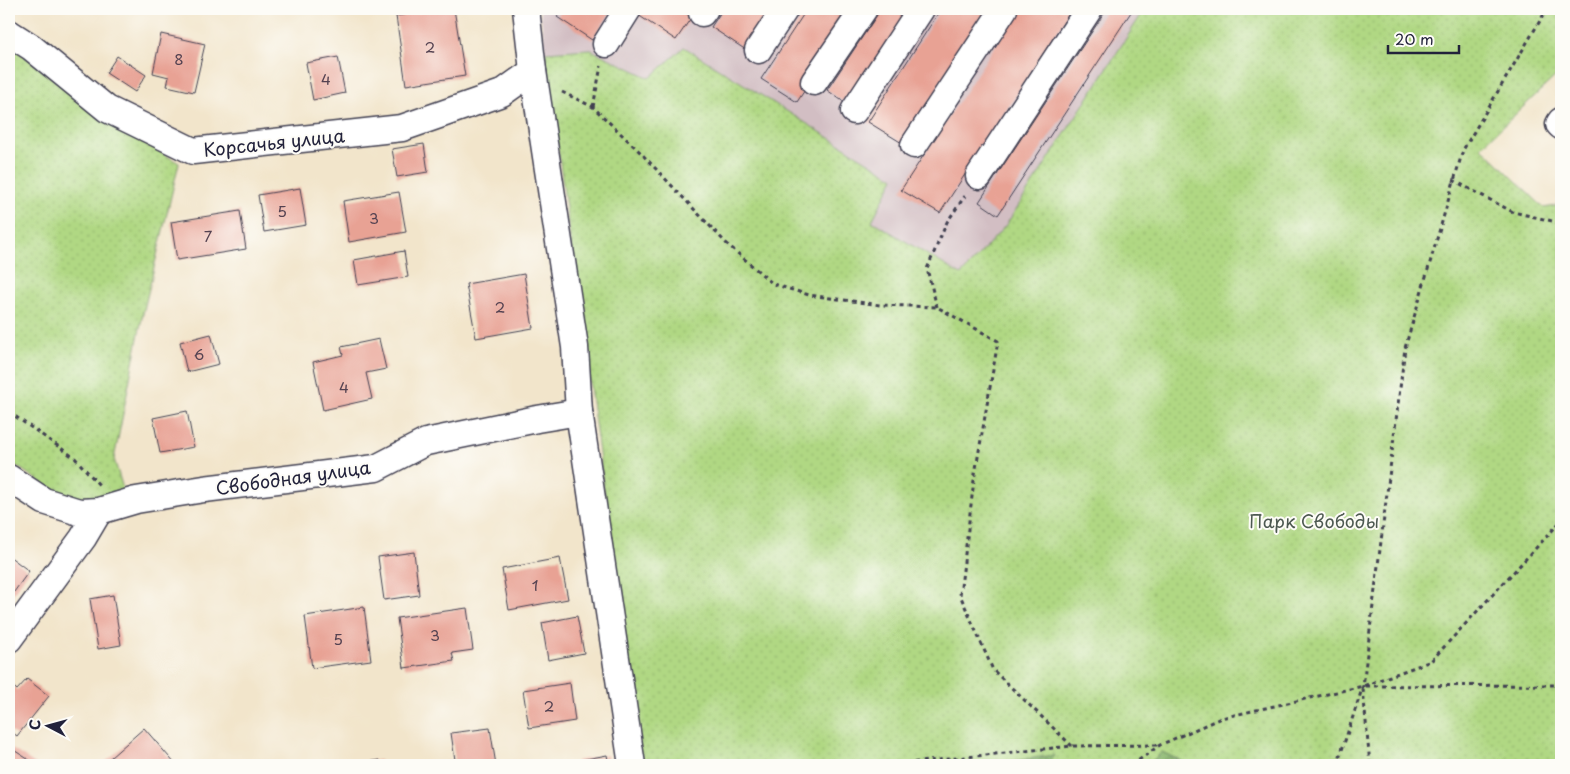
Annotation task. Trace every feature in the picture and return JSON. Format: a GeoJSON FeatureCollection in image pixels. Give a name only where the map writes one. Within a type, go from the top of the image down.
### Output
{"type":"FeatureCollection","features":[{"type":"Feature","properties":{"kind":"street"},"geometry":{"type":"LineString","coordinates":[[526,9],[533,71],[575,347],[578,412],[632,765]]}},
{"type":"Feature","properties":{"kind":"street"},"geometry":{"type":"LineString","coordinates":[[606,44],[628,9]]}},
{"type":"Feature","properties":{"kind":"street"},"geometry":{"type":"LineString","coordinates":[[758,50],[784,9]]}},
{"type":"Feature","properties":{"kind":"street"},"geometry":{"type":"LineString","coordinates":[[814,82],[864,9]]}},
{"type":"Feature","properties":{"kind":"street"},"geometry":{"type":"LineString","coordinates":[[854,111],[921,9]]}},
{"type":"Feature","properties":{"kind":"street"},"geometry":{"type":"LineString","coordinates":[[914,145],[1004,9]]}},
{"type":"Feature","properties":{"kind":"street"},"geometry":{"type":"LineString","coordinates":[[979,176],[1089,9]]}},
{"type":"Feature","properties":{"kind":"street","name":"Корсачья улица"},"geometry":{"type":"LineString","coordinates":[[9,32],[31,47],[107,109],[193,151],[402,128],[502,93],[533,71]]}},
{"type":"Feature","properties":{"kind":"street"},"geometry":{"type":"LineString","coordinates":[[1561,121],[1559,124],[1561,126]]}},
{"type":"Feature","properties":{"kind":"street","name":"Свободная улица"},"geometry":{"type":"LineString","coordinates":[[9,478],[44,501],[79,512],[99,510],[136,500],[204,489],[376,468],[426,442],[578,412]]}},
{"type":"Feature","properties":{"kind":"street"},"geometry":{"type":"LineString","coordinates":[[9,639],[83,538],[99,510]]}},
{"type":"Feature","properties":{"kind":"path"},"geometry":{"type":"LineString","coordinates":[[1337,765],[1363,686],[1405,348],[1463,150],[1547,9]]}},
{"type":"Feature","properties":{"kind":"path"},"geometry":{"type":"LineString","coordinates":[[593,107],[606,44]]}},
{"type":"Feature","properties":{"kind":"path"},"geometry":{"type":"LineString","coordinates":[[533,71],[565,94],[593,107],[639,151],[726,243],[773,284],[809,296],[880,305],[937,307],[998,341],[974,480],[960,595],[993,670],[1072,746]]}},
{"type":"Feature","properties":{"kind":"path"},"geometry":{"type":"LineString","coordinates":[[937,307],[927,269],[947,222],[979,176]]}},
{"type":"Feature","properties":{"kind":"path"},"geometry":{"type":"LineString","coordinates":[[1453,180],[1513,212],[1561,223]]}},
{"type":"Feature","properties":{"kind":"path"},"geometry":{"type":"LineString","coordinates":[[9,412],[81,465],[99,485],[99,510]]}},
{"type":"Feature","properties":{"kind":"path"},"geometry":{"type":"LineString","coordinates":[[1132,765],[1160,746],[1221,718],[1363,686],[1431,661],[1561,521]]}},
{"type":"Feature","properties":{"kind":"path"},"geometry":{"type":"LineString","coordinates":[[1363,686],[1561,685]]}},
{"type":"Feature","properties":{"kind":"path"},"geometry":{"type":"LineString","coordinates":[[1363,686],[1370,765]]}},
{"type":"Feature","properties":{"kind":"path"},"geometry":{"type":"LineString","coordinates":[[890,765],[1072,746],[1160,746]]}},
{"type":"Feature","properties":{"kind":"shaded area"},"geometry":{"type":"Polygon","coordinates":[[[540,9],[1145,9],[1006,225],[961,275],[872,221],[894,178],[684,47],[650,78],[589,49],[545,52],[540,9]]]}},
{"type":"Feature","properties":{"kind":"green space","name":"Парк Свободы"},"geometry":{"type":"Polygon","coordinates":[[[1145,9],[1561,9],[1561,71],[1481,147],[1544,208],[1561,205],[1561,765],[641,765],[545,52],[589,49],[650,78],[684,47],[894,178],[872,221],[961,275],[1006,225],[1145,9]]]}},
{"type":"Feature","properties":{"kind":"green space"},"geometry":{"type":"Polygon","coordinates":[[[9,44],[103,118],[179,163],[142,318],[114,459],[125,495],[78,502],[51,489],[9,461],[9,44]]]}},
{"type":"Feature","properties":{"kind":"green space"},"geometry":{"type":"Polygon","coordinates":[[[1162,752],[1190,765],[1148,765],[1162,752]]]}},
{"type":"Feature","properties":{"kind":"green space"},"geometry":{"type":"Polygon","coordinates":[[[1055,755],[1045,765],[986,765],[1055,755]]]}},
{"type":"Feature","properties":{"kind":"building"},"geometry":{"type":"Polygon","coordinates":[[[454,9],[465,76],[406,85],[396,16],[454,9]]]}},
{"type":"Feature","properties":{"kind":"building"},"geometry":{"type":"Polygon","coordinates":[[[563,9],[613,9],[592,40],[557,17],[563,9]]]}},
{"type":"Feature","properties":{"kind":"building"},"geometry":{"type":"Polygon","coordinates":[[[642,9],[697,9],[676,40],[638,15],[642,9]]]}},
{"type":"Feature","properties":{"kind":"building"},"geometry":{"type":"Polygon","coordinates":[[[723,9],[774,9],[746,50],[711,27],[723,9]]]}},
{"type":"Feature","properties":{"kind":"building"},"geometry":{"type":"Polygon","coordinates":[[[807,9],[858,9],[797,102],[761,79],[807,9]]]}},
{"type":"Feature","properties":{"kind":"building"},"geometry":{"type":"Polygon","coordinates":[[[881,9],[910,9],[848,105],[827,90],[881,9]]]}},
{"type":"Feature","properties":{"kind":"building"},"geometry":{"type":"Polygon","coordinates":[[[941,9],[991,9],[902,143],[868,122],[941,9]]]}},
{"type":"Feature","properties":{"kind":"building"},"geometry":{"type":"Polygon","coordinates":[[[1019,9],[1072,9],[940,213],[901,190],[1019,9]]]}},
{"type":"Feature","properties":{"kind":"building"},"geometry":{"type":"Polygon","coordinates":[[[1107,9],[1133,9],[998,215],[979,202],[1107,9]]]}},
{"type":"Feature","properties":{"kind":"building"},"geometry":{"type":"Polygon","coordinates":[[[161,34],[205,44],[194,92],[167,86],[169,77],[153,73],[161,34]]]}},
{"type":"Feature","properties":{"kind":"building"},"geometry":{"type":"Polygon","coordinates":[[[117,56],[146,75],[135,92],[106,73],[117,56]]]}},
{"type":"Feature","properties":{"kind":"building"},"geometry":{"type":"Polygon","coordinates":[[[338,57],[345,93],[313,100],[306,63],[338,57]]]}},
{"type":"Feature","properties":{"kind":"building"},"geometry":{"type":"Polygon","coordinates":[[[424,144],[428,172],[397,177],[392,149],[424,144]]]}},
{"type":"Feature","properties":{"kind":"building"},"geometry":{"type":"Polygon","coordinates":[[[300,188],[306,225],[264,232],[258,195],[300,188]]]}},
{"type":"Feature","properties":{"kind":"building"},"geometry":{"type":"Polygon","coordinates":[[[399,192],[406,232],[349,242],[343,201],[399,192]]]}},
{"type":"Feature","properties":{"kind":"building"},"geometry":{"type":"Polygon","coordinates":[[[240,211],[246,249],[177,260],[171,222],[240,211]]]}},
{"type":"Feature","properties":{"kind":"building"},"geometry":{"type":"Polygon","coordinates":[[[404,251],[408,277],[358,285],[354,260],[404,251]]]}},
{"type":"Feature","properties":{"kind":"building"},"geometry":{"type":"Polygon","coordinates":[[[524,274],[533,328],[476,338],[466,284],[524,274]]]}},
{"type":"Feature","properties":{"kind":"building"},"geometry":{"type":"Polygon","coordinates":[[[211,334],[219,364],[187,372],[180,342],[211,334]]]}},
{"type":"Feature","properties":{"kind":"building"},"geometry":{"type":"Polygon","coordinates":[[[379,339],[386,369],[366,373],[372,399],[323,410],[313,362],[343,355],[341,347],[379,339]]]}},
{"type":"Feature","properties":{"kind":"building"},"geometry":{"type":"Polygon","coordinates":[[[187,411],[194,447],[160,453],[153,418],[187,411]]]}},
{"type":"Feature","properties":{"kind":"building"},"geometry":{"type":"Polygon","coordinates":[[[414,552],[419,595],[384,600],[378,557],[414,552]]]}},
{"type":"Feature","properties":{"kind":"building"},"geometry":{"type":"Polygon","coordinates":[[[9,556],[29,571],[9,599],[9,556]]]}},
{"type":"Feature","properties":{"kind":"building"},"geometry":{"type":"Polygon","coordinates":[[[560,558],[568,599],[509,610],[502,569],[560,558]]]}},
{"type":"Feature","properties":{"kind":"building"},"geometry":{"type":"Polygon","coordinates":[[[113,595],[121,645],[98,649],[90,599],[113,595]]]}},
{"type":"Feature","properties":{"kind":"building"},"geometry":{"type":"Polygon","coordinates":[[[364,607],[371,660],[312,668],[305,616],[364,607]]]}},
{"type":"Feature","properties":{"kind":"building"},"geometry":{"type":"Polygon","coordinates":[[[467,608],[473,650],[452,653],[454,661],[404,668],[397,618],[467,608]]]}},
{"type":"Feature","properties":{"kind":"building"},"geometry":{"type":"Polygon","coordinates":[[[577,616],[584,653],[548,660],[542,623],[577,616]]]}},
{"type":"Feature","properties":{"kind":"building"},"geometry":{"type":"Polygon","coordinates":[[[27,679],[49,696],[17,736],[9,730],[9,683],[17,690],[27,679]]]}},
{"type":"Feature","properties":{"kind":"building"},"geometry":{"type":"Polygon","coordinates":[[[570,683],[575,721],[529,728],[523,690],[570,683]]]}},
{"type":"Feature","properties":{"kind":"building"},"geometry":{"type":"Polygon","coordinates":[[[144,728],[176,765],[102,765],[144,728]]]}},
{"type":"Feature","properties":{"kind":"building"},"geometry":{"type":"Polygon","coordinates":[[[490,728],[496,765],[427,765],[455,760],[451,733],[490,728]]]}},
{"type":"Feature","properties":{"kind":"building"},"geometry":{"type":"Polygon","coordinates":[[[9,747],[37,765],[9,765],[9,747]]]}},
{"type":"Feature","properties":{"kind":"building"},"geometry":{"type":"Polygon","coordinates":[[[607,755],[609,765],[577,765],[576,761],[607,755]]]}},
{"type":"Feature","properties":{"kind":"building"},"geometry":{"type":"Polygon","coordinates":[[[380,760],[381,765],[354,765],[354,764],[380,760]]]}}]}
